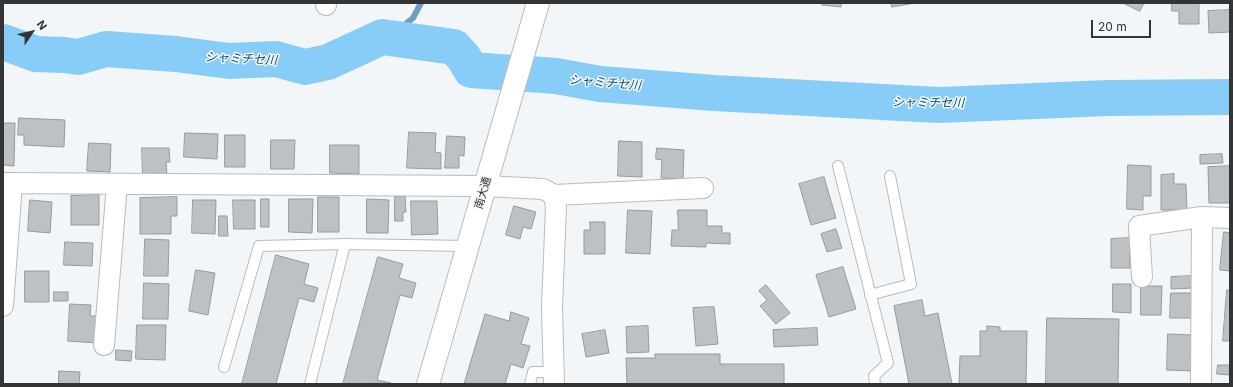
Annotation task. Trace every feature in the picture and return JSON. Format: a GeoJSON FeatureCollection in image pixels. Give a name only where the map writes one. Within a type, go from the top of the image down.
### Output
{"type":"FeatureCollection","features":[{"type":"Feature","properties":{"kind":"street","name":"南大通"},"geometry":{"type":"LineString","coordinates":[[428,384],[538,3]]}},
{"type":"Feature","properties":{"kind":"street"},"geometry":{"type":"LineString","coordinates":[[3,306],[7,183],[485,186],[543,189],[554,194],[703,188]]}},
{"type":"Feature","properties":{"kind":"street"},"geometry":{"type":"LineString","coordinates":[[104,345],[116,184]]}},
{"type":"Feature","properties":{"kind":"street"},"geometry":{"type":"LineString","coordinates":[[554,194],[556,206],[552,307],[554,378]]}},
{"type":"Feature","properties":{"kind":"street"},"geometry":{"type":"LineString","coordinates":[[1142,277],[1139,226],[1202,217],[1230,218]]}},
{"type":"Feature","properties":{"kind":"street"},"geometry":{"type":"LineString","coordinates":[[1201,384],[1202,217]]}},
{"type":"Feature","properties":{"kind":"lane"},"geometry":{"type":"LineString","coordinates":[[838,166],[888,363],[874,376],[875,384]]}},
{"type":"Feature","properties":{"kind":"lane"},"geometry":{"type":"LineString","coordinates":[[870,295],[911,284],[890,176]]}},
{"type":"Feature","properties":{"kind":"lane"},"geometry":{"type":"LineString","coordinates":[[224,367],[259,246],[345,244],[468,246]]}},
{"type":"Feature","properties":{"kind":"lane"},"geometry":{"type":"LineString","coordinates":[[310,384],[345,244]]}},
{"type":"Feature","properties":{"kind":"lane"},"geometry":{"type":"LineString","coordinates":[[530,384],[533,372],[554,378]]}},
{"type":"Feature","properties":{"kind":"building"},"geometry":{"type":"Polygon","coordinates":[[[822,3],[841,3],[841,7],[822,5],[822,3]]]}},
{"type":"Feature","properties":{"kind":"building"},"geometry":{"type":"Polygon","coordinates":[[[891,3],[915,3],[892,7],[891,3]]]}},
{"type":"Feature","properties":{"kind":"building"},"geometry":{"type":"Polygon","coordinates":[[[1123,3],[1144,3],[1140,11],[1123,3]]]}},
{"type":"Feature","properties":{"kind":"building"},"geometry":{"type":"Polygon","coordinates":[[[1172,3],[1199,3],[1199,24],[1179,24],[1179,11],[1172,11],[1172,3]]]}},
{"type":"Feature","properties":{"kind":"building"},"geometry":{"type":"Polygon","coordinates":[[[1230,10],[1230,32],[1209,33],[1208,11],[1230,10]]]}},
{"type":"Feature","properties":{"kind":"building"},"geometry":{"type":"Polygon","coordinates":[[[19,118],[65,120],[64,147],[24,145],[24,135],[18,135],[19,118]]]}},
{"type":"Feature","properties":{"kind":"building"},"geometry":{"type":"Polygon","coordinates":[[[3,123],[15,123],[14,166],[3,165],[3,123]]]}},
{"type":"Feature","properties":{"kind":"building"},"geometry":{"type":"Polygon","coordinates":[[[409,132],[436,133],[435,152],[441,153],[441,169],[407,168],[409,132]]]}},
{"type":"Feature","properties":{"kind":"building"},"geometry":{"type":"Polygon","coordinates":[[[185,133],[218,134],[217,159],[184,157],[185,133]]]}},
{"type":"Feature","properties":{"kind":"building"},"geometry":{"type":"Polygon","coordinates":[[[225,135],[245,135],[245,167],[225,167],[225,135]]]}},
{"type":"Feature","properties":{"kind":"building"},"geometry":{"type":"Polygon","coordinates":[[[447,136],[465,137],[464,156],[459,155],[459,168],[445,168],[447,136]]]}},
{"type":"Feature","properties":{"kind":"building"},"geometry":{"type":"Polygon","coordinates":[[[271,140],[295,140],[294,169],[271,169],[271,140]]]}},
{"type":"Feature","properties":{"kind":"building"},"geometry":{"type":"Polygon","coordinates":[[[619,141],[642,142],[642,177],[618,176],[619,141]]]}},
{"type":"Feature","properties":{"kind":"building"},"geometry":{"type":"Polygon","coordinates":[[[89,143],[111,144],[110,172],[87,171],[89,143]]]}},
{"type":"Feature","properties":{"kind":"building"},"geometry":{"type":"Polygon","coordinates":[[[330,145],[359,145],[359,174],[330,173],[330,145]]]}},
{"type":"Feature","properties":{"kind":"building"},"geometry":{"type":"Polygon","coordinates":[[[142,148],[169,148],[170,162],[166,162],[167,174],[143,175],[142,148]]]}},
{"type":"Feature","properties":{"kind":"building"},"geometry":{"type":"Polygon","coordinates":[[[657,148],[684,150],[683,179],[661,178],[662,160],[656,159],[657,148]]]}},
{"type":"Feature","properties":{"kind":"building"},"geometry":{"type":"Polygon","coordinates":[[[1222,154],[1223,163],[1200,164],[1200,155],[1222,154]]]}},
{"type":"Feature","properties":{"kind":"building"},"geometry":{"type":"Polygon","coordinates":[[[1128,165],[1151,166],[1151,196],[1143,196],[1143,210],[1127,209],[1128,165]]]}},
{"type":"Feature","properties":{"kind":"building"},"geometry":{"type":"Polygon","coordinates":[[[1230,166],[1230,203],[1209,203],[1208,167],[1230,166]]]}},
{"type":"Feature","properties":{"kind":"building"},"geometry":{"type":"Polygon","coordinates":[[[1174,174],[1174,184],[1186,184],[1187,210],[1161,210],[1161,175],[1174,174]]]}},
{"type":"Feature","properties":{"kind":"building"},"geometry":{"type":"Polygon","coordinates":[[[824,177],[836,218],[811,225],[799,184],[824,177]]]}},
{"type":"Feature","properties":{"kind":"building"},"geometry":{"type":"Polygon","coordinates":[[[99,195],[99,225],[71,225],[71,196],[99,195]]]}},
{"type":"Feature","properties":{"kind":"building"},"geometry":{"type":"Polygon","coordinates":[[[395,196],[405,196],[406,212],[403,212],[403,221],[395,221],[395,196]]]}},
{"type":"Feature","properties":{"kind":"building"},"geometry":{"type":"Polygon","coordinates":[[[177,197],[177,216],[171,216],[171,234],[140,234],[140,198],[177,197]]]}},
{"type":"Feature","properties":{"kind":"building"},"geometry":{"type":"Polygon","coordinates":[[[318,197],[339,197],[339,232],[318,232],[318,197]]]}},
{"type":"Feature","properties":{"kind":"building"},"geometry":{"type":"Polygon","coordinates":[[[261,199],[269,199],[269,227],[261,227],[261,199]]]}},
{"type":"Feature","properties":{"kind":"building"},"geometry":{"type":"Polygon","coordinates":[[[289,199],[313,199],[312,233],[289,232],[289,199]]]}},
{"type":"Feature","properties":{"kind":"building"},"geometry":{"type":"Polygon","coordinates":[[[367,199],[389,200],[388,233],[367,233],[367,199]]]}},
{"type":"Feature","properties":{"kind":"building"},"geometry":{"type":"Polygon","coordinates":[[[30,200],[52,202],[50,233],[28,231],[30,200]]]}},
{"type":"Feature","properties":{"kind":"building"},"geometry":{"type":"Polygon","coordinates":[[[193,200],[216,200],[215,234],[192,233],[193,200]]]}},
{"type":"Feature","properties":{"kind":"building"},"geometry":{"type":"Polygon","coordinates":[[[233,200],[255,200],[255,229],[234,229],[233,200]]]}},
{"type":"Feature","properties":{"kind":"building"},"geometry":{"type":"Polygon","coordinates":[[[411,201],[437,201],[438,234],[412,235],[411,201]]]}},
{"type":"Feature","properties":{"kind":"building"},"geometry":{"type":"Polygon","coordinates":[[[514,206],[536,212],[531,229],[523,227],[520,239],[506,235],[514,206]]]}},
{"type":"Feature","properties":{"kind":"building"},"geometry":{"type":"Polygon","coordinates":[[[628,210],[652,211],[650,254],[626,253],[628,210]]]}},
{"type":"Feature","properties":{"kind":"building"},"geometry":{"type":"Polygon","coordinates":[[[678,210],[707,210],[707,226],[722,226],[722,233],[730,233],[730,244],[706,243],[706,247],[671,246],[672,230],[678,230],[678,210]]]}},
{"type":"Feature","properties":{"kind":"building"},"geometry":{"type":"Polygon","coordinates":[[[219,216],[227,216],[228,236],[219,236],[219,216]]]}},
{"type":"Feature","properties":{"kind":"building"},"geometry":{"type":"Polygon","coordinates":[[[590,222],[605,222],[605,254],[584,254],[584,230],[590,230],[590,222]]]}},
{"type":"Feature","properties":{"kind":"building"},"geometry":{"type":"Polygon","coordinates":[[[836,229],[842,248],[827,252],[821,234],[836,229]]]}},
{"type":"Feature","properties":{"kind":"building"},"geometry":{"type":"Polygon","coordinates":[[[1224,232],[1230,233],[1230,271],[1220,270],[1224,232]]]}},
{"type":"Feature","properties":{"kind":"building"},"geometry":{"type":"Polygon","coordinates":[[[1130,238],[1130,268],[1111,268],[1111,239],[1130,238]]]}},
{"type":"Feature","properties":{"kind":"building"},"geometry":{"type":"Polygon","coordinates":[[[145,239],[169,240],[168,276],[144,276],[145,239]]]}},
{"type":"Feature","properties":{"kind":"building"},"geometry":{"type":"Polygon","coordinates":[[[65,242],[93,243],[92,266],[64,265],[65,242]]]}},
{"type":"Feature","properties":{"kind":"building"},"geometry":{"type":"Polygon","coordinates":[[[276,255],[309,264],[304,284],[318,288],[314,302],[299,298],[276,384],[242,384],[276,255]]]}},
{"type":"Feature","properties":{"kind":"building"},"geometry":{"type":"Polygon","coordinates":[[[378,257],[403,264],[399,278],[416,283],[412,298],[400,295],[377,380],[391,383],[343,384],[378,257]]]}},
{"type":"Feature","properties":{"kind":"building"},"geometry":{"type":"Polygon","coordinates":[[[843,267],[856,309],[829,317],[816,275],[843,267]]]}},
{"type":"Feature","properties":{"kind":"building"},"geometry":{"type":"Polygon","coordinates":[[[196,270],[215,273],[208,315],[189,311],[196,270]]]}},
{"type":"Feature","properties":{"kind":"building"},"geometry":{"type":"Polygon","coordinates":[[[25,271],[49,271],[49,302],[25,302],[25,271]]]}},
{"type":"Feature","properties":{"kind":"building"},"geometry":{"type":"Polygon","coordinates":[[[1192,276],[1193,288],[1171,289],[1171,277],[1192,276]]]}},
{"type":"Feature","properties":{"kind":"building"},"geometry":{"type":"Polygon","coordinates":[[[144,283],[169,284],[168,319],[143,319],[144,283]]]}},
{"type":"Feature","properties":{"kind":"building"},"geometry":{"type":"Polygon","coordinates":[[[1113,284],[1131,284],[1131,313],[1113,312],[1113,284]]]}},
{"type":"Feature","properties":{"kind":"building"},"geometry":{"type":"Polygon","coordinates":[[[766,285],[790,313],[776,324],[760,306],[767,300],[759,291],[766,285]]]}},
{"type":"Feature","properties":{"kind":"building"},"geometry":{"type":"Polygon","coordinates":[[[1141,286],[1162,286],[1161,315],[1141,315],[1141,286]]]}},
{"type":"Feature","properties":{"kind":"building"},"geometry":{"type":"Polygon","coordinates":[[[1227,290],[1230,290],[1230,341],[1223,341],[1227,290]]]}},
{"type":"Feature","properties":{"kind":"building"},"geometry":{"type":"Polygon","coordinates":[[[54,292],[68,292],[68,301],[54,301],[54,292]]]}},
{"type":"Feature","properties":{"kind":"building"},"geometry":{"type":"Polygon","coordinates":[[[1171,293],[1193,293],[1193,318],[1170,318],[1171,293]]]}},
{"type":"Feature","properties":{"kind":"building"},"geometry":{"type":"Polygon","coordinates":[[[922,300],[925,316],[938,313],[952,384],[909,384],[894,306],[922,300]]]}},
{"type":"Feature","properties":{"kind":"building"},"geometry":{"type":"Polygon","coordinates":[[[70,304],[91,305],[90,316],[98,316],[97,343],[68,341],[70,304]]]}},
{"type":"Feature","properties":{"kind":"building"},"geometry":{"type":"Polygon","coordinates":[[[714,307],[718,344],[696,346],[693,308],[714,307]]]}},
{"type":"Feature","properties":{"kind":"building"},"geometry":{"type":"Polygon","coordinates":[[[511,312],[529,318],[521,344],[530,346],[523,368],[511,364],[505,384],[464,384],[485,314],[509,321],[511,312]]]}},
{"type":"Feature","properties":{"kind":"building"},"geometry":{"type":"Polygon","coordinates":[[[1047,318],[1119,319],[1118,384],[1046,384],[1047,318]]]}},
{"type":"Feature","properties":{"kind":"building"},"geometry":{"type":"Polygon","coordinates":[[[137,325],[166,325],[165,360],[136,359],[137,325]]]}},
{"type":"Feature","properties":{"kind":"building"},"geometry":{"type":"Polygon","coordinates":[[[648,326],[649,352],[627,353],[626,327],[648,326]]]}},
{"type":"Feature","properties":{"kind":"building"},"geometry":{"type":"Polygon","coordinates":[[[987,326],[1000,327],[1000,331],[1027,331],[1026,384],[959,384],[960,356],[980,356],[980,331],[987,331],[987,326]]]}},
{"type":"Feature","properties":{"kind":"building"},"geometry":{"type":"Polygon","coordinates":[[[817,328],[818,345],[774,347],[773,330],[817,328]]]}},
{"type":"Feature","properties":{"kind":"building"},"geometry":{"type":"Polygon","coordinates":[[[605,330],[609,353],[586,357],[582,334],[605,330]]]}},
{"type":"Feature","properties":{"kind":"building"},"geometry":{"type":"Polygon","coordinates":[[[1168,334],[1193,335],[1192,371],[1167,370],[1168,334]]]}},
{"type":"Feature","properties":{"kind":"building"},"geometry":{"type":"Polygon","coordinates":[[[116,350],[132,351],[131,361],[116,360],[116,350]]]}},
{"type":"Feature","properties":{"kind":"building"},"geometry":{"type":"Polygon","coordinates":[[[655,354],[720,354],[720,364],[784,364],[784,384],[627,384],[626,358],[655,358],[655,354]]]}},
{"type":"Feature","properties":{"kind":"building"},"geometry":{"type":"Polygon","coordinates":[[[1218,365],[1230,365],[1230,375],[1217,374],[1218,365]]]}},
{"type":"Feature","properties":{"kind":"building"},"geometry":{"type":"Polygon","coordinates":[[[59,371],[80,372],[79,384],[59,384],[59,371]]]}},
{"type":"Feature","properties":{"kind":"waterway"},"geometry":{"type":"LineString","coordinates":[[388,38],[413,18],[421,3]]}},
{"type":"Feature","properties":{"kind":"waterway","name":"シャミチセ川"},"geometry":{"type":"LineString","coordinates":[[3,42],[36,54],[78,57],[106,49],[176,54],[229,61],[276,59],[305,67],[328,62],[382,37],[454,47],[464,58],[471,70],[556,76],[600,84],[714,93],[939,105],[1108,98],[1230,97]]}}]}
